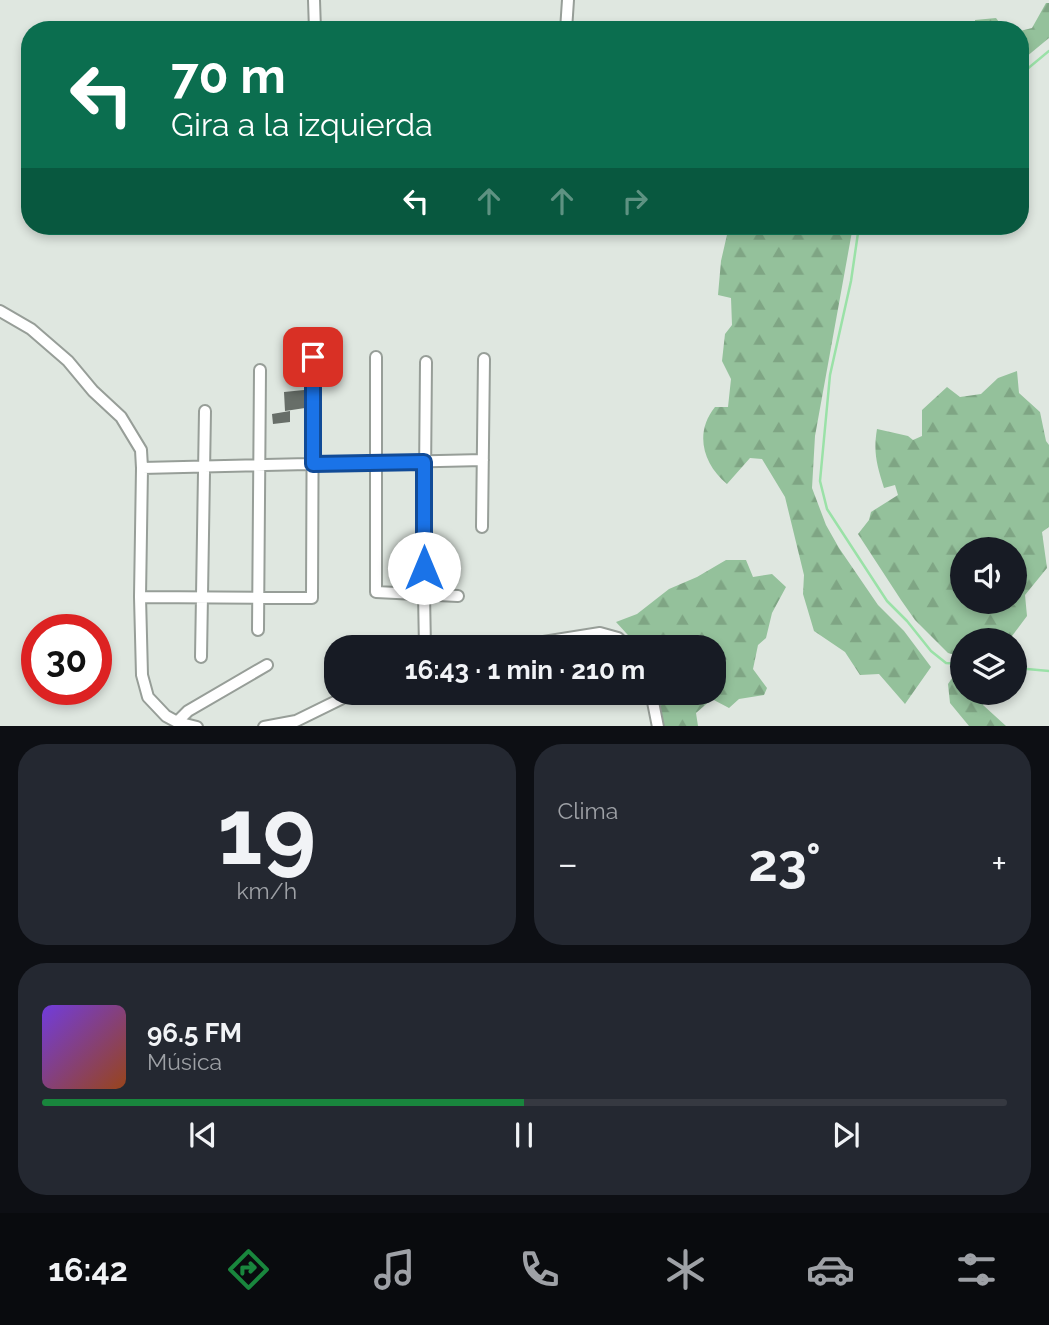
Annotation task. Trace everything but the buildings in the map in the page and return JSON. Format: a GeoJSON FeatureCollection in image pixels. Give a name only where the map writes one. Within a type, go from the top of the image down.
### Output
{"type":"FeatureCollection","features":[{"type":"Feature","properties":{"kind":"street"},"geometry":{"type":"LineString","coordinates":[[314,0],[315,21]]}},
{"type":"Feature","properties":{"kind":"street"},"geometry":{"type":"LineString","coordinates":[[567,21],[568,0]]}},
{"type":"Feature","properties":{"kind":"street"},"geometry":{"type":"LineString","coordinates":[[0,311],[30,329],[68,361],[93,391],[121,417],[141,450],[142,675],[148,697],[166,716],[177,722],[197,726]]}},
{"type":"Feature","properties":{"kind":"street"},"geometry":{"type":"LineString","coordinates":[[140,597],[312,598],[313,357]]}},
{"type":"Feature","properties":{"kind":"street"},"geometry":{"type":"LineString","coordinates":[[376,358],[376,592],[458,596]]}},
{"type":"Feature","properties":{"kind":"street"},"geometry":{"type":"LineString","coordinates":[[482,527],[484,359]]}},
{"type":"Feature","properties":{"kind":"street"},"geometry":{"type":"LineString","coordinates":[[425,635],[426,362]]}},
{"type":"Feature","properties":{"kind":"street"},"geometry":{"type":"LineString","coordinates":[[258,630],[260,370]]}},
{"type":"Feature","properties":{"kind":"street"},"geometry":{"type":"LineString","coordinates":[[201,657],[205,411]]}},
{"type":"Feature","properties":{"kind":"street"},"geometry":{"type":"LineString","coordinates":[[142,468],[483,460]]}},
{"type":"Feature","properties":{"kind":"street"},"geometry":{"type":"LineString","coordinates":[[587,635],[607,635]]}},
{"type":"Feature","properties":{"kind":"street"},"geometry":{"type":"LineString","coordinates":[[177,722],[188,711],[267,665]]}},
{"type":"Feature","properties":{"kind":"street"},"geometry":{"type":"LineString","coordinates":[[264,726],[296,721],[329,705]]}},
{"type":"Feature","properties":{"kind":"street"},"geometry":{"type":"LineString","coordinates":[[654,705],[658,726]]}},
{"type":"Feature","properties":{"kind":"green space"},"geometry":{"type":"Polygon","coordinates":[[[1046,3],[1049,3],[1049,38],[1029,55],[1029,29],[1046,3]]]}},
{"type":"Feature","properties":{"kind":"green space"},"geometry":{"type":"Polygon","coordinates":[[[996,18],[998,21],[975,21],[996,18]]]}},
{"type":"Feature","properties":{"kind":"green space"},"geometry":{"type":"Polygon","coordinates":[[[727,235],[851,235],[815,436],[812,488],[826,525],[839,548],[878,605],[904,631],[931,667],[905,704],[879,674],[860,675],[845,652],[814,631],[803,594],[804,575],[785,497],[762,459],[750,458],[727,484],[707,458],[703,438],[705,427],[715,407],[728,407],[731,379],[722,361],[725,334],[732,325],[731,298],[718,295],[727,235]]]}},
{"type":"Feature","properties":{"kind":"green space"},"geometry":{"type":"Polygon","coordinates":[[[1017,371],[1019,393],[1040,412],[1049,445],[1049,527],[1042,532],[1047,568],[1027,593],[1027,537],[950,537],[950,614],[1027,616],[1018,628],[950,628],[950,654],[915,620],[858,534],[869,520],[871,512],[898,495],[895,485],[884,488],[876,459],[877,429],[908,436],[913,440],[922,436],[922,410],[947,387],[960,397],[981,394],[998,378],[1017,371]]]}},
{"type":"Feature","properties":{"kind":"green space"},"geometry":{"type":"Polygon","coordinates":[[[726,560],[746,560],[753,577],[772,574],[786,587],[772,613],[766,638],[758,645],[753,669],[767,688],[764,695],[739,699],[729,708],[723,705],[726,705],[726,635],[628,635],[616,622],[637,614],[669,589],[726,560]]]}},
{"type":"Feature","properties":{"kind":"green space"},"geometry":{"type":"Polygon","coordinates":[[[658,705],[705,705],[696,713],[698,726],[664,726],[660,720],[658,705]]]}},
{"type":"Feature","properties":{"kind":"green space"},"geometry":{"type":"Polygon","coordinates":[[[952,705],[983,705],[1006,726],[969,726],[952,705]]]}},
{"type":"Feature","properties":{"kind":"waterway"},"geometry":{"type":"LineString","coordinates":[[1029,68],[1049,51]]}},
{"type":"Feature","properties":{"kind":"waterway"},"geometry":{"type":"LineString","coordinates":[[858,235],[851,281],[830,375],[820,481],[827,509],[887,601],[931,651],[950,663]]}},
{"type":"Feature","properties":{"kind":"waterway"},"geometry":{"type":"LineString","coordinates":[[1027,669],[1049,671]]}},
{"type":"Feature","properties":{"kind":"route"},"geometry":{"type":"LineString","coordinates":[[313,357],[313,464],[424,462],[424,568]]}}]}
